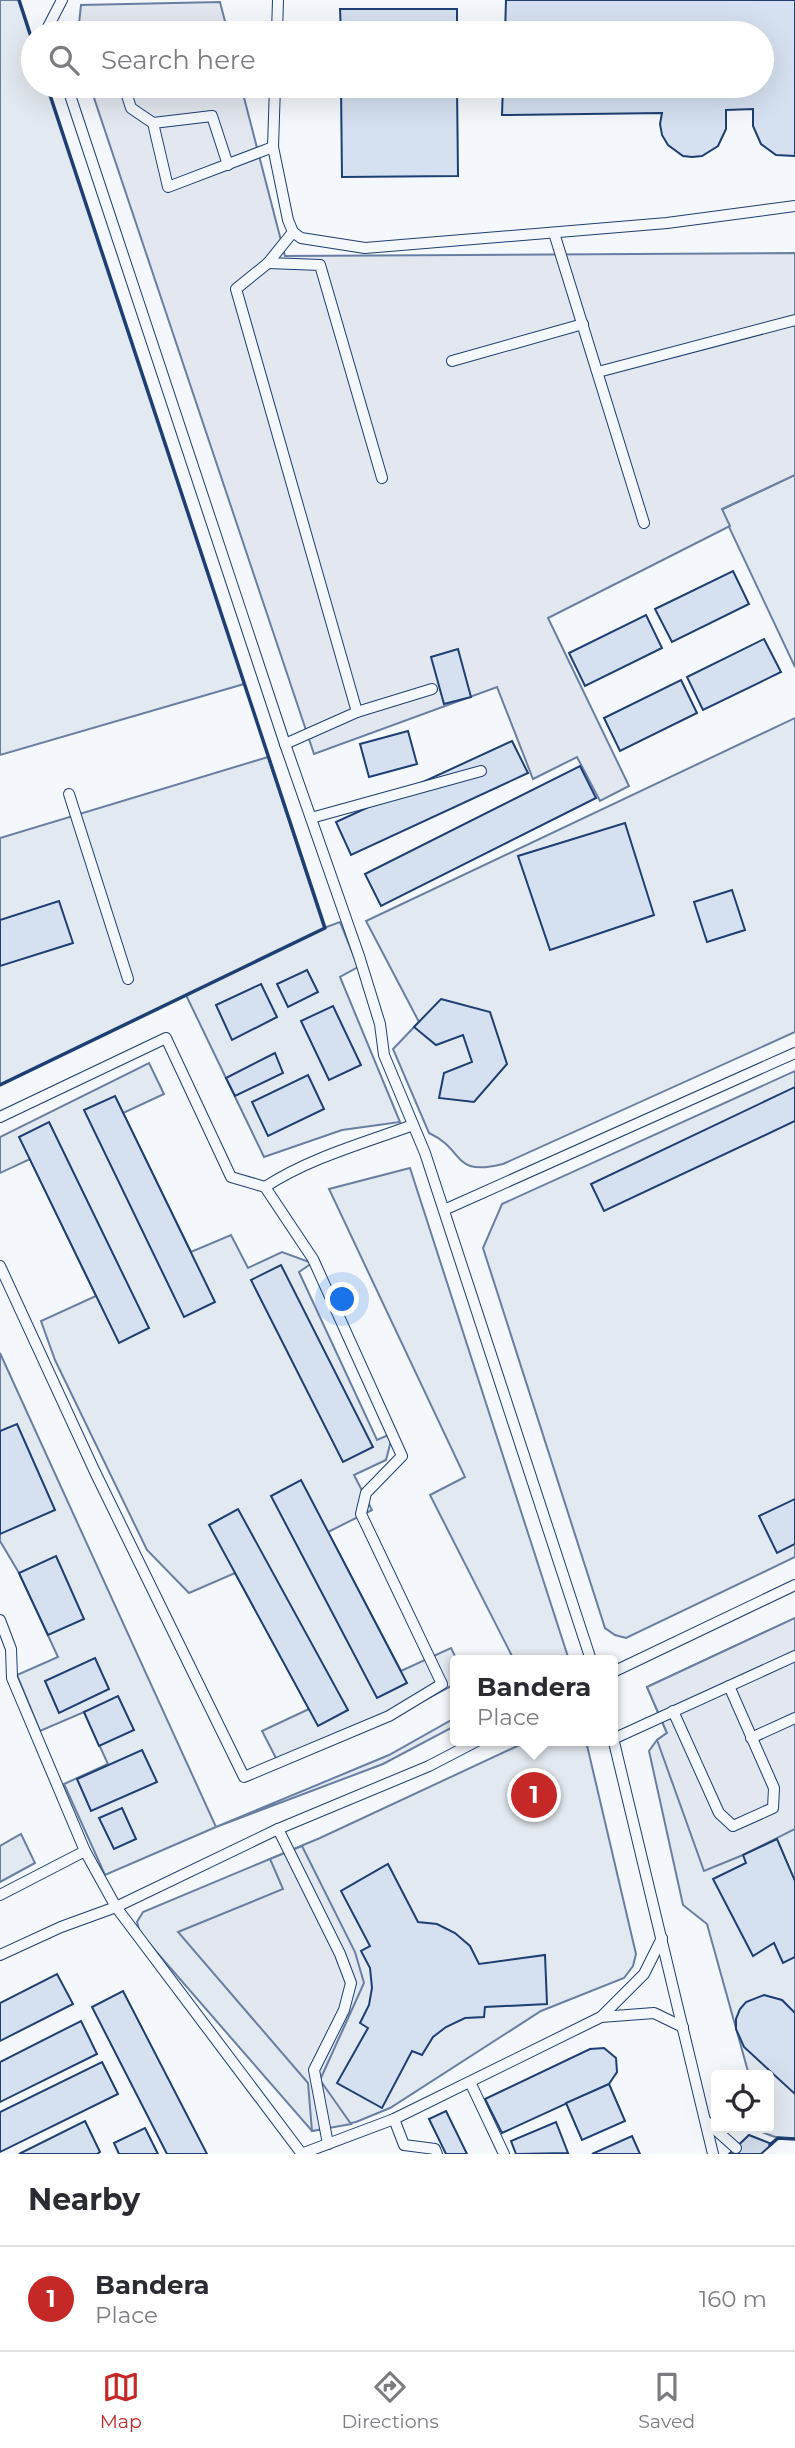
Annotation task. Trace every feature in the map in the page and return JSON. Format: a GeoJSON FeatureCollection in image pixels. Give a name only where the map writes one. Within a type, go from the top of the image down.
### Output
{"type":"FeatureCollection","features":[{"type":"Feature","properties":{"kind":"lane"},"geometry":{"type":"LineString","coordinates":[[51,21],[62,0]]}},
{"type":"Feature","properties":{"kind":"lane"},"geometry":{"type":"LineString","coordinates":[[277,21],[278,0]]}},
{"type":"Feature","properties":{"kind":"lane"},"geometry":{"type":"LineString","coordinates":[[71,98],[285,744],[359,956],[380,1024],[384,1055],[444,1210],[589,1655]]}},
{"type":"Feature","properties":{"kind":"lane"},"geometry":{"type":"LineString","coordinates":[[128,98],[131,108],[153,123],[212,116],[228,165]]}},
{"type":"Feature","properties":{"kind":"lane"},"geometry":{"type":"LineString","coordinates":[[275,98],[273,147],[288,220],[293,232],[301,238],[365,248],[667,223],[795,206]]}},
{"type":"Feature","properties":{"kind":"lane"},"geometry":{"type":"LineString","coordinates":[[153,123],[168,187],[273,147]]}},
{"type":"Feature","properties":{"kind":"lane"},"geometry":{"type":"LineString","coordinates":[[293,232],[268,264],[236,289],[357,712]]}},
{"type":"Feature","properties":{"kind":"lane"},"geometry":{"type":"LineString","coordinates":[[554,233],[644,523]]}},
{"type":"Feature","properties":{"kind":"lane"},"geometry":{"type":"LineString","coordinates":[[268,264],[320,265],[382,478]]}},
{"type":"Feature","properties":{"kind":"lane"},"geometry":{"type":"LineString","coordinates":[[597,372],[795,320]]}},
{"type":"Feature","properties":{"kind":"lane"},"geometry":{"type":"LineString","coordinates":[[452,361],[583,324]]}},
{"type":"Feature","properties":{"kind":"lane"},"geometry":{"type":"LineString","coordinates":[[285,744],[357,712],[432,689]]}},
{"type":"Feature","properties":{"kind":"lane"},"geometry":{"type":"LineString","coordinates":[[311,818],[481,771]]}},
{"type":"Feature","properties":{"kind":"lane"},"geometry":{"type":"LineString","coordinates":[[69,794],[128,979]]}},
{"type":"Feature","properties":{"kind":"lane"},"geometry":{"type":"LineString","coordinates":[[0,1117],[166,1038],[231,1177],[265,1187],[313,1259],[402,1457],[366,1493],[361,1514],[442,1684],[389,1716],[244,1777],[95,1472],[0,1266]]}},
{"type":"Feature","properties":{"kind":"lane"},"geometry":{"type":"LineString","coordinates":[[444,1210],[795,1053]]}},
{"type":"Feature","properties":{"kind":"lane"},"geometry":{"type":"LineString","coordinates":[[265,1187],[278,1178],[318,1160],[413,1125]]}},
{"type":"Feature","properties":{"kind":"lane"},"geometry":{"type":"LineString","coordinates":[[618,1670],[795,1585]]}},
{"type":"Feature","properties":{"kind":"lane"},"geometry":{"type":"LineString","coordinates":[[0,1620],[11,1649],[12,1678],[85,1852],[116,1907],[301,2154],[394,2119],[601,2017],[644,1974],[662,1938]]}},
{"type":"Feature","properties":{"kind":"lane"},"geometry":{"type":"LineString","coordinates":[[618,1737],[795,1656]]}},
{"type":"Feature","properties":{"kind":"lane"},"geometry":{"type":"LineString","coordinates":[[673,1711],[719,1813],[733,1826],[774,1808],[774,1787],[729,1686]]}},
{"type":"Feature","properties":{"kind":"lane"},"geometry":{"type":"LineString","coordinates":[[751,1738],[795,1718]]}},
{"type":"Feature","properties":{"kind":"lane"},"geometry":{"type":"LineString","coordinates":[[0,1955],[61,1927],[116,1907],[278,1829],[429,1766],[467,1746]]}},
{"type":"Feature","properties":{"kind":"lane"},"geometry":{"type":"LineString","coordinates":[[615,1746],[713,2154]]}},
{"type":"Feature","properties":{"kind":"lane"},"geometry":{"type":"LineString","coordinates":[[278,1829],[340,1954],[351,1983],[344,2010],[314,2070],[328,2144]]}},
{"type":"Feature","properties":{"kind":"lane"},"geometry":{"type":"LineString","coordinates":[[0,1895],[85,1852]]}},
{"type":"Feature","properties":{"kind":"lane"},"geometry":{"type":"LineString","coordinates":[[601,2017],[654,2014],[683,2027]]}},
{"type":"Feature","properties":{"kind":"lane"},"geometry":{"type":"LineString","coordinates":[[470,2082],[504,2154]]}},
{"type":"Feature","properties":{"kind":"lane"},"geometry":{"type":"LineString","coordinates":[[394,2119],[401,2149],[435,2149],[437,2154]]}},
{"type":"Feature","properties":{"kind":"lane"},"geometry":{"type":"LineString","coordinates":[[706,2122],[736,2148]]}},
{"type":"Feature","properties":{"kind":"shaded area"},"geometry":{"type":"Polygon","coordinates":[[[0,0],[19,0],[26,21],[21,21],[21,98],[51,98],[244,684],[0,755],[0,0]]]}},
{"type":"Feature","properties":{"kind":"shaded area"},"geometry":{"type":"Polygon","coordinates":[[[220,2],[225,21],[79,21],[81,5],[220,2]]]}},
{"type":"Feature","properties":{"kind":"shaded area"},"geometry":{"type":"Polygon","coordinates":[[[94,98],[244,98],[285,256],[795,253],[795,475],[722,509],[730,526],[548,618],[629,786],[600,801],[577,757],[533,779],[497,687],[314,754],[94,98]]]}},
{"type":"Feature","properties":{"kind":"shaded area"},"geometry":{"type":"Polygon","coordinates":[[[795,475],[795,667],[721,510],[795,475]]]}},
{"type":"Feature","properties":{"kind":"shaded area"},"geometry":{"type":"Polygon","coordinates":[[[795,718],[795,1032],[503,1164],[475,1167],[460,1160],[441,1140],[429,1133],[393,1049],[419,1022],[366,921],[795,718]]]}},
{"type":"Feature","properties":{"kind":"shaded area"},"geometry":{"type":"Polygon","coordinates":[[[268,757],[324,928],[340,922],[358,967],[340,977],[400,1122],[342,1130],[264,1157],[186,995],[0,1085],[0,838],[268,757]]]}},
{"type":"Feature","properties":{"kind":"shaded area"},"geometry":{"type":"Polygon","coordinates":[[[149,1063],[164,1094],[123,1113],[191,1252],[231,1235],[248,1268],[282,1252],[312,1263],[299,1272],[377,1440],[393,1433],[386,1460],[354,1475],[372,1510],[328,1532],[401,1671],[451,1648],[454,1655],[450,1655],[450,1687],[383,1722],[278,1762],[262,1731],[309,1709],[235,1573],[189,1593],[147,1550],[55,1360],[41,1321],[96,1296],[30,1159],[0,1173],[0,1137],[149,1063]]]}},
{"type":"Feature","properties":{"kind":"shaded area"},"geometry":{"type":"Polygon","coordinates":[[[795,1071],[795,1557],[626,1638],[615,1635],[605,1628],[483,1248],[502,1204],[795,1071]]]}},
{"type":"Feature","properties":{"kind":"shaded area"},"geometry":{"type":"Polygon","coordinates":[[[410,1168],[567,1655],[511,1655],[430,1495],[465,1477],[329,1189],[410,1168]]]}},
{"type":"Feature","properties":{"kind":"shaded area"},"geometry":{"type":"Polygon","coordinates":[[[0,1353],[216,1827],[105,1875],[64,1784],[108,1764],[84,1712],[40,1731],[17,1675],[58,1657],[19,1573],[0,1541],[0,1353]]]}},
{"type":"Feature","properties":{"kind":"shaded area"},"geometry":{"type":"Polygon","coordinates":[[[795,1618],[795,2139],[765,2133],[774,2133],[774,2070],[748,2070],[707,1924],[683,1905],[649,1751],[657,1740],[667,1733],[647,1687],[795,1618]]]}},
{"type":"Feature","properties":{"kind":"shaded area"},"geometry":{"type":"Polygon","coordinates":[[[795,1618],[795,1829],[704,1871],[657,1740],[667,1733],[647,1687],[795,1618]]]}},
{"type":"Feature","properties":{"kind":"shaded area"},"geometry":{"type":"Polygon","coordinates":[[[450,1721],[450,1729],[383,1764],[216,1827],[389,1755],[450,1721]]]}},
{"type":"Feature","properties":{"kind":"shaded area"},"geometry":{"type":"Polygon","coordinates":[[[517,1746],[587,1746],[636,1954],[633,1966],[624,1978],[541,2011],[390,2108],[356,2122],[312,2131],[140,1933],[137,1922],[143,1912],[320,1838],[517,1746]]]}},
{"type":"Feature","properties":{"kind":"shaded area"},"geometry":{"type":"Polygon","coordinates":[[[21,1834],[35,1863],[0,1882],[0,1846],[21,1834]]]}},
{"type":"Feature","properties":{"kind":"shaded area"},"geometry":{"type":"Polygon","coordinates":[[[302,1846],[355,1952],[364,1983],[320,2080],[351,2124],[312,2131],[308,2083],[178,1932],[283,1889],[270,1859],[302,1846]]]}},
{"type":"Feature","properties":{"kind":"building"},"geometry":{"type":"Polygon","coordinates":[[[506,0],[795,0],[795,156],[776,155],[761,144],[753,126],[753,109],[726,110],[726,129],[718,146],[702,156],[692,157],[683,156],[668,145],[662,135],[662,113],[502,115],[503,98],[774,98],[774,21],[505,21],[506,0]]]}},
{"type":"Feature","properties":{"kind":"building"},"geometry":{"type":"Polygon","coordinates":[[[340,9],[457,9],[457,21],[340,21],[340,9]]]}},
{"type":"Feature","properties":{"kind":"building"},"geometry":{"type":"Polygon","coordinates":[[[341,98],[457,98],[458,176],[342,177],[341,98]]]}},
{"type":"Feature","properties":{"kind":"building"},"geometry":{"type":"Polygon","coordinates":[[[733,571],[749,604],[672,642],[655,609],[733,571]]]}},
{"type":"Feature","properties":{"kind":"building"},"geometry":{"type":"Polygon","coordinates":[[[646,615],[662,648],[585,686],[569,653],[646,615]]]}},
{"type":"Feature","properties":{"kind":"building"},"geometry":{"type":"Polygon","coordinates":[[[764,639],[781,672],[703,710],[687,677],[764,639]]]}},
{"type":"Feature","properties":{"kind":"building"},"geometry":{"type":"Polygon","coordinates":[[[458,649],[471,697],[444,704],[431,657],[458,649]]]}},
{"type":"Feature","properties":{"kind":"building"},"geometry":{"type":"Polygon","coordinates":[[[681,680],[697,713],[620,751],[604,718],[681,680]]]}},
{"type":"Feature","properties":{"kind":"building"},"geometry":{"type":"Polygon","coordinates":[[[408,731],[417,764],[369,777],[360,744],[408,731]]]}},
{"type":"Feature","properties":{"kind":"building"},"geometry":{"type":"Polygon","coordinates":[[[512,741],[528,773],[351,855],[336,822],[512,741]]]}},
{"type":"Feature","properties":{"kind":"building"},"geometry":{"type":"Polygon","coordinates":[[[580,766],[596,798],[381,906],[365,874],[580,766]]]}},
{"type":"Feature","properties":{"kind":"building"},"geometry":{"type":"Polygon","coordinates":[[[625,823],[654,915],[550,950],[518,856],[625,823]]]}},
{"type":"Feature","properties":{"kind":"building"},"geometry":{"type":"Polygon","coordinates":[[[732,890],[745,930],[707,942],[694,902],[732,890]]]}},
{"type":"Feature","properties":{"kind":"building"},"geometry":{"type":"Polygon","coordinates":[[[59,901],[73,943],[0,966],[0,920],[59,901]]]}},
{"type":"Feature","properties":{"kind":"building"},"geometry":{"type":"Polygon","coordinates":[[[307,970],[318,992],[288,1007],[277,984],[307,970]]]}},
{"type":"Feature","properties":{"kind":"building"},"geometry":{"type":"Polygon","coordinates":[[[261,984],[277,1017],[232,1040],[216,1005],[261,984]]]}},
{"type":"Feature","properties":{"kind":"building"},"geometry":{"type":"Polygon","coordinates":[[[441,999],[490,1012],[507,1064],[474,1102],[439,1098],[444,1073],[472,1062],[463,1035],[436,1045],[414,1027],[441,999]]]}},
{"type":"Feature","properties":{"kind":"building"},"geometry":{"type":"Polygon","coordinates":[[[333,1006],[361,1065],[329,1080],[301,1021],[333,1006]]]}},
{"type":"Feature","properties":{"kind":"building"},"geometry":{"type":"Polygon","coordinates":[[[275,1053],[283,1073],[235,1096],[226,1078],[275,1053]]]}},
{"type":"Feature","properties":{"kind":"building"},"geometry":{"type":"Polygon","coordinates":[[[308,1075],[324,1109],[268,1136],[252,1102],[308,1075]]]}},
{"type":"Feature","properties":{"kind":"building"},"geometry":{"type":"Polygon","coordinates":[[[795,1087],[795,1121],[604,1211],[591,1184],[795,1087]]]}},
{"type":"Feature","properties":{"kind":"building"},"geometry":{"type":"Polygon","coordinates":[[[115,1096],[215,1302],[184,1317],[84,1110],[115,1096]]]}},
{"type":"Feature","properties":{"kind":"building"},"geometry":{"type":"Polygon","coordinates":[[[49,1122],[149,1328],[119,1343],[19,1137],[49,1122]]]}},
{"type":"Feature","properties":{"kind":"building"},"geometry":{"type":"Polygon","coordinates":[[[281,1265],[373,1447],[343,1462],[251,1280],[281,1265]]]}},
{"type":"Feature","properties":{"kind":"building"},"geometry":{"type":"Polygon","coordinates":[[[17,1424],[55,1510],[0,1534],[0,1431],[17,1424]]]}},
{"type":"Feature","properties":{"kind":"building"},"geometry":{"type":"Polygon","coordinates":[[[301,1480],[407,1683],[377,1698],[271,1496],[301,1480]]]}},
{"type":"Feature","properties":{"kind":"building"},"geometry":{"type":"Polygon","coordinates":[[[795,1499],[795,1544],[777,1553],[759,1516],[795,1499]]]}},
{"type":"Feature","properties":{"kind":"building"},"geometry":{"type":"Polygon","coordinates":[[[238,1509],[348,1710],[318,1726],[209,1525],[238,1509]]]}},
{"type":"Feature","properties":{"kind":"building"},"geometry":{"type":"Polygon","coordinates":[[[56,1556],[84,1619],[48,1635],[19,1573],[56,1556]]]}},
{"type":"Feature","properties":{"kind":"building"},"geometry":{"type":"Polygon","coordinates":[[[95,1658],[109,1689],[59,1713],[45,1681],[95,1658]]]}},
{"type":"Feature","properties":{"kind":"building"},"geometry":{"type":"Polygon","coordinates":[[[118,1696],[134,1730],[99,1746],[84,1712],[118,1696]]]}},
{"type":"Feature","properties":{"kind":"building"},"geometry":{"type":"Polygon","coordinates":[[[142,1750],[157,1782],[91,1811],[77,1779],[142,1750]]]}},
{"type":"Feature","properties":{"kind":"building"},"geometry":{"type":"Polygon","coordinates":[[[122,1808],[136,1839],[114,1849],[99,1818],[122,1808]]]}},
{"type":"Feature","properties":{"kind":"building"},"geometry":{"type":"Polygon","coordinates":[[[777,1839],[795,1881],[795,1957],[783,1963],[774,1943],[753,1956],[713,1879],[746,1863],[743,1855],[777,1839]]]}},
{"type":"Feature","properties":{"kind":"building"},"geometry":{"type":"Polygon","coordinates":[[[388,1864],[418,1922],[437,1924],[455,1933],[470,1946],[479,1964],[545,1955],[547,2004],[485,2007],[484,2017],[465,2018],[446,2027],[433,2037],[422,2055],[412,2051],[382,2108],[337,2083],[368,2028],[360,2023],[369,2005],[372,1988],[370,1968],[361,1951],[370,1946],[341,1891],[388,1864]]]}},
{"type":"Feature","properties":{"kind":"building"},"geometry":{"type":"Polygon","coordinates":[[[57,1974],[73,2004],[0,2041],[0,2003],[57,1974]]]}},
{"type":"Feature","properties":{"kind":"building"},"geometry":{"type":"Polygon","coordinates":[[[123,1991],[207,2154],[167,2154],[92,2007],[123,1991]]]}},
{"type":"Feature","properties":{"kind":"building"},"geometry":{"type":"Polygon","coordinates":[[[764,1995],[782,2000],[795,2013],[795,2094],[774,2075],[774,2070],[769,2070],[744,2047],[736,2029],[736,2019],[746,2002],[764,1995]]]}},
{"type":"Feature","properties":{"kind":"building"},"geometry":{"type":"Polygon","coordinates":[[[81,2021],[97,2054],[0,2102],[0,2062],[81,2021]]]}},
{"type":"Feature","properties":{"kind":"building"},"geometry":{"type":"Polygon","coordinates":[[[604,2048],[616,2058],[617,2072],[609,2084],[502,2133],[485,2099],[590,2049],[604,2048]]]}},
{"type":"Feature","properties":{"kind":"building"},"geometry":{"type":"Polygon","coordinates":[[[102,2062],[118,2094],[0,2152],[0,2112],[102,2062]]]}},
{"type":"Feature","properties":{"kind":"building"},"geometry":{"type":"Polygon","coordinates":[[[609,2084],[625,2121],[582,2140],[566,2103],[609,2084]]]}},
{"type":"Feature","properties":{"kind":"building"},"geometry":{"type":"Polygon","coordinates":[[[446,2111],[467,2154],[446,2154],[429,2119],[446,2111]]]}},
{"type":"Feature","properties":{"kind":"building"},"geometry":{"type":"Polygon","coordinates":[[[85,2121],[100,2152],[97,2154],[19,2154],[85,2121]]]}},
{"type":"Feature","properties":{"kind":"building"},"geometry":{"type":"Polygon","coordinates":[[[556,2122],[568,2153],[516,2154],[511,2141],[556,2122]]]}},
{"type":"Feature","properties":{"kind":"building"},"geometry":{"type":"Polygon","coordinates":[[[145,2128],[158,2154],[119,2154],[114,2143],[145,2128]]]}},
{"type":"Feature","properties":{"kind":"building"},"geometry":{"type":"Polygon","coordinates":[[[749,2135],[772,2144],[761,2154],[729,2154],[749,2135]]]}},
{"type":"Feature","properties":{"kind":"building"},"geometry":{"type":"Polygon","coordinates":[[[632,2136],[640,2154],[592,2154],[632,2136]]]}},
{"type":"Feature","properties":{"kind":"wall"},"geometry":{"type":"LineString","coordinates":[[19,0],[26,21]]}},
{"type":"Feature","properties":{"kind":"wall"},"geometry":{"type":"LineString","coordinates":[[0,1085],[325,928],[51,98]]}},
{"type":"Feature","properties":{"kind":"wall"},"geometry":{"type":"LineString","coordinates":[[770,2145],[778,2138],[795,2139]]}},
{"type":"Feature","properties":{"kind":"place","name":"Bandera"},"geometry":{"type":"Point","coordinates":[534,1795]}}]}
